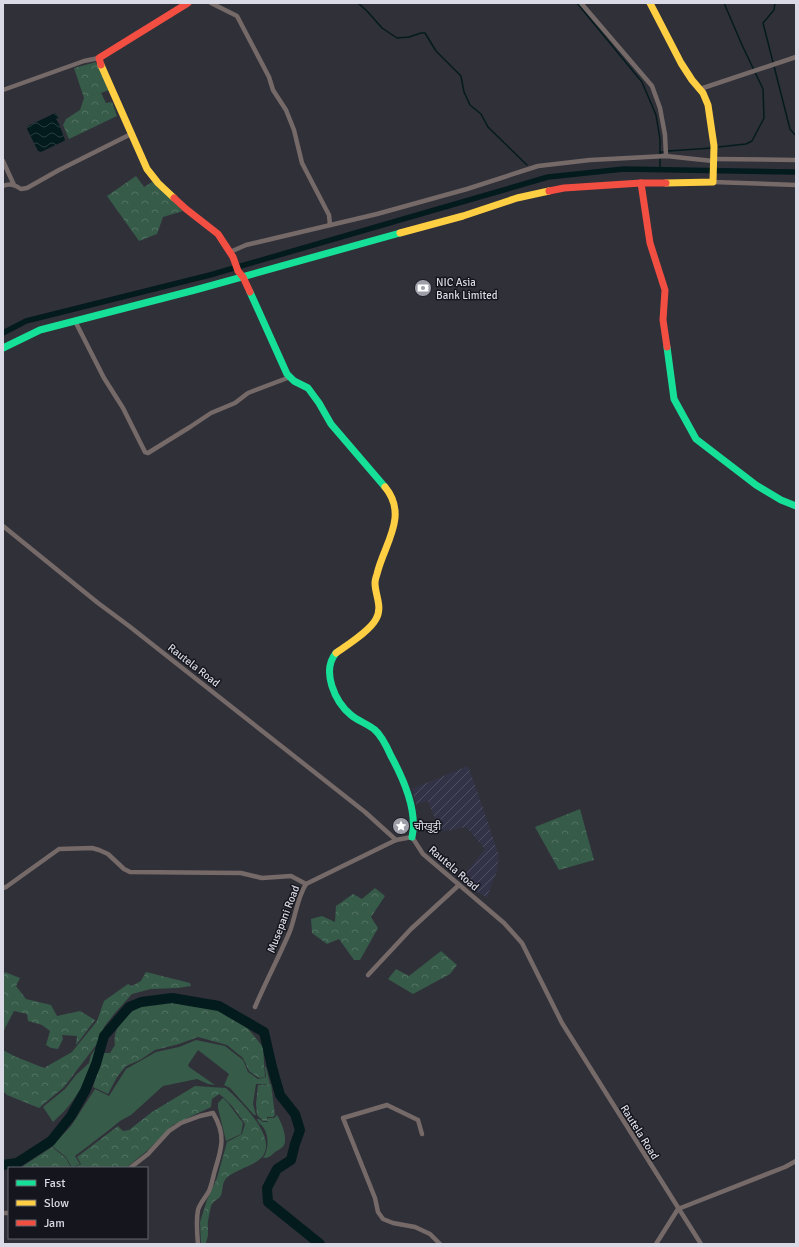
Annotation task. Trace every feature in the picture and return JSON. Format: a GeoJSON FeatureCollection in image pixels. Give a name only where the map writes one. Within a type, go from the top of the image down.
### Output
{"type":"FeatureCollection","features":[{"type":"Feature","properties":{"kind":"street"},"geometry":{"type":"LineString","coordinates":[[3,90],[84,61],[99,58],[188,3]]}},
{"type":"Feature","properties":{"kind":"street"},"geometry":{"type":"LineString","coordinates":[[211,3],[237,16],[269,77],[273,90],[286,110],[294,130],[302,163],[329,215],[330,226]]}},
{"type":"Feature","properties":{"kind":"street"},"geometry":{"type":"LineString","coordinates":[[581,3],[652,86],[660,108],[665,135],[666,156]]}},
{"type":"Feature","properties":{"kind":"street"},"geometry":{"type":"LineString","coordinates":[[650,3],[681,63],[703,93],[708,104],[714,146],[713,179]]}},
{"type":"Feature","properties":{"kind":"street"},"geometry":{"type":"LineString","coordinates":[[700,89],[796,57]]}},
{"type":"Feature","properties":{"kind":"street"},"geometry":{"type":"LineString","coordinates":[[99,58],[101,67],[147,169],[158,184],[218,234],[232,254],[287,374],[294,381],[308,388],[319,402],[332,424],[387,490],[395,506],[396,519],[391,537],[379,566],[375,583],[379,605],[377,618],[371,626],[335,654],[330,663],[329,673],[333,689],[342,705],[351,715],[375,730],[386,746],[403,779],[412,811],[414,829],[412,837],[396,840]]}},
{"type":"Feature","properties":{"kind":"street"},"geometry":{"type":"LineString","coordinates":[[3,186],[14,185],[21,189],[27,188],[66,166],[131,134]]}},
{"type":"Feature","properties":{"kind":"street"},"geometry":{"type":"LineString","coordinates":[[232,254],[246,245],[384,212],[467,189],[538,166],[590,160],[666,156],[713,162],[796,160]]}},
{"type":"Feature","properties":{"kind":"street"},"geometry":{"type":"LineString","coordinates":[[3,161],[14,185]]}},
{"type":"Feature","properties":{"kind":"street"},"geometry":{"type":"LineString","coordinates":[[3,348],[40,330],[75,320],[241,274],[463,216],[517,198],[564,188],[713,179],[796,185]]}},
{"type":"Feature","properties":{"kind":"street"},"geometry":{"type":"LineString","coordinates":[[640,183],[650,244],[665,290],[663,320],[674,399],[696,439],[756,485],[781,500],[796,506]]}},
{"type":"Feature","properties":{"kind":"street"},"geometry":{"type":"LineString","coordinates":[[75,320],[104,378],[123,408],[144,452],[148,453],[211,413],[235,403],[248,393],[290,377]]}},
{"type":"Feature","properties":{"kind":"street","name":"Rautela Road"},"geometry":{"type":"LineString","coordinates":[[3,526],[98,603],[135,630],[365,812],[396,840]]}},
{"type":"Feature","properties":{"kind":"street","name":"Rautela Road"},"geometry":{"type":"LineString","coordinates":[[412,837],[423,854],[504,923],[522,943],[562,1023],[701,1244]]}},
{"type":"Feature","properties":{"kind":"street","name":"Musepani Road"},"geometry":{"type":"LineString","coordinates":[[255,1007],[290,930],[302,891],[306,884],[396,840]]}},
{"type":"Feature","properties":{"kind":"street"},"geometry":{"type":"LineString","coordinates":[[3,888],[59,849],[92,848],[108,854],[124,869],[130,872],[240,873],[262,878],[291,876],[306,884]]}},
{"type":"Feature","properties":{"kind":"street"},"geometry":{"type":"LineString","coordinates":[[368,975],[411,929],[459,884]]}},
{"type":"Feature","properties":{"kind":"street"},"geometry":{"type":"LineString","coordinates":[[422,1134],[418,1120],[387,1105],[343,1118],[375,1198],[378,1212],[383,1219],[393,1223],[414,1227],[430,1234],[440,1244]]}},
{"type":"Feature","properties":{"kind":"street"},"geometry":{"type":"LineString","coordinates":[[131,1167],[148,1154],[169,1132],[181,1123],[214,1113],[219,1122],[222,1133],[222,1148],[209,1191],[198,1210],[198,1244]]}},
{"type":"Feature","properties":{"kind":"street"},"geometry":{"type":"LineString","coordinates":[[656,1244],[678,1209],[785,1167],[796,1161]]}},
{"type":"Feature","properties":{"kind":"shaded area"},"geometry":{"type":"Polygon","coordinates":[[[468,766],[499,856],[497,871],[487,897],[471,889],[461,879],[485,849],[466,827],[440,832],[428,801],[416,804],[412,789],[468,766]]]}},
{"type":"Feature","properties":{"kind":"green space"},"geometry":{"type":"Polygon","coordinates":[[[96,62],[109,90],[101,93],[106,103],[112,102],[117,116],[69,139],[63,125],[66,119],[80,110],[84,98],[74,68],[96,62]]]}},
{"type":"Feature","properties":{"kind":"green space"},"geometry":{"type":"Polygon","coordinates":[[[136,176],[144,187],[152,182],[183,211],[163,217],[157,234],[139,241],[107,196],[136,176]]]}},
{"type":"Feature","properties":{"kind":"green space"},"geometry":{"type":"Polygon","coordinates":[[[580,809],[594,860],[559,870],[535,827],[580,809]]]}},
{"type":"Feature","properties":{"kind":"green space"},"geometry":{"type":"Polygon","coordinates":[[[375,888],[385,896],[371,917],[378,928],[360,960],[354,960],[339,939],[327,944],[312,933],[311,919],[322,916],[335,922],[336,906],[353,894],[362,899],[375,888]]]}},
{"type":"Feature","properties":{"kind":"green space"},"geometry":{"type":"Polygon","coordinates":[[[441,951],[457,965],[450,974],[413,994],[388,979],[396,969],[409,976],[441,951]]]}},
{"type":"Feature","properties":{"kind":"green space"},"geometry":{"type":"Polygon","coordinates":[[[5,972],[20,978],[16,986],[26,999],[51,1005],[57,1016],[80,1011],[95,1020],[76,1045],[77,1036],[62,1035],[63,1039],[58,1049],[51,1048],[46,1045],[50,1031],[42,1025],[28,1021],[27,1014],[14,1011],[3,1032],[3,976],[5,972]]]}},
{"type":"Feature","properties":{"kind":"green space"},"geometry":{"type":"Polygon","coordinates":[[[146,972],[190,983],[191,986],[151,989],[132,994],[104,1027],[100,1040],[64,1087],[39,1108],[7,1095],[3,1091],[3,1050],[44,1068],[72,1052],[97,1021],[104,1001],[128,984],[132,986],[141,981],[146,972]]]}},
{"type":"Feature","properties":{"kind":"green space"},"geometry":{"type":"Polygon","coordinates":[[[173,1003],[196,1005],[221,1011],[245,1025],[263,1047],[265,1077],[259,1078],[249,1071],[243,1058],[227,1045],[198,1037],[179,1044],[155,1050],[140,1060],[126,1066],[117,1077],[108,1094],[93,1087],[103,1053],[110,1053],[115,1045],[116,1031],[124,1018],[136,1009],[143,1006],[150,1004],[173,1003]]]}},
{"type":"Feature","properties":{"kind":"green space"},"geometry":{"type":"Polygon","coordinates":[[[196,1040],[225,1046],[243,1060],[248,1072],[258,1079],[266,1077],[266,1067],[270,1084],[256,1084],[253,1104],[256,1115],[254,1115],[230,1088],[224,1085],[229,1074],[198,1050],[188,1065],[215,1085],[208,1084],[197,1079],[163,1086],[131,1115],[120,1121],[75,1156],[80,1164],[71,1167],[66,1157],[52,1146],[71,1126],[95,1089],[109,1096],[126,1069],[156,1052],[179,1047],[196,1040]]]}},
{"type":"Feature","properties":{"kind":"green space"},"geometry":{"type":"Polygon","coordinates":[[[98,1047],[84,1083],[76,1097],[65,1111],[53,1122],[43,1107],[65,1089],[76,1075],[89,1063],[91,1055],[98,1047]]]}},
{"type":"Feature","properties":{"kind":"green space"},"geometry":{"type":"Polygon","coordinates":[[[271,1084],[275,1115],[273,1117],[267,1117],[268,1121],[263,1121],[257,1115],[256,1104],[258,1085],[271,1084]]]}},
{"type":"Feature","properties":{"kind":"green space"},"geometry":{"type":"Polygon","coordinates":[[[195,1086],[226,1088],[250,1113],[264,1134],[266,1145],[264,1154],[256,1162],[227,1177],[223,1183],[222,1193],[213,1203],[211,1208],[206,1242],[208,1244],[201,1243],[200,1222],[207,1200],[217,1178],[227,1142],[242,1134],[245,1124],[227,1100],[219,1094],[212,1099],[211,1107],[173,1125],[148,1150],[127,1167],[76,1167],[81,1164],[77,1157],[118,1126],[123,1131],[129,1130],[152,1112],[195,1086]]]}},
{"type":"Feature","properties":{"kind":"green space"},"geometry":{"type":"Polygon","coordinates":[[[223,1098],[243,1123],[241,1134],[226,1141],[218,1108],[218,1103],[223,1098]]]}},
{"type":"Feature","properties":{"kind":"green space"},"geometry":{"type":"Polygon","coordinates":[[[277,1115],[284,1130],[285,1142],[281,1148],[269,1157],[263,1158],[267,1147],[267,1138],[265,1130],[257,1119],[263,1122],[268,1122],[268,1118],[274,1118],[277,1115]]]}},
{"type":"Feature","properties":{"kind":"green space"},"geometry":{"type":"Polygon","coordinates":[[[52,1147],[66,1158],[70,1167],[24,1167],[52,1147]]]}},
{"type":"Feature","properties":{"kind":"water"},"geometry":{"type":"Polygon","coordinates":[[[55,113],[59,117],[56,119],[65,140],[41,152],[38,151],[27,129],[28,126],[55,113]]]}},
{"type":"Feature","properties":{"kind":"waterway"},"geometry":{"type":"LineString","coordinates":[[358,3],[382,28],[397,38],[425,33],[436,51],[461,76],[464,92],[470,105],[481,114],[488,127],[527,165]]}},
{"type":"Feature","properties":{"kind":"waterway"},"geometry":{"type":"LineString","coordinates":[[577,3],[642,82],[656,115],[660,139],[660,152]]}},
{"type":"Feature","properties":{"kind":"waterway"},"geometry":{"type":"LineString","coordinates":[[718,147],[746,144],[752,141],[764,118],[763,89],[724,3]]}},
{"type":"Feature","properties":{"kind":"waterway"},"geometry":{"type":"LineString","coordinates":[[775,3],[774,10],[763,23],[790,129],[796,136]]}},
{"type":"Feature","properties":{"kind":"waterway"},"geometry":{"type":"LineString","coordinates":[[668,151],[712,148]]}},
{"type":"Feature","properties":{"kind":"waterway"},"geometry":{"type":"LineString","coordinates":[[660,154],[660,152],[664,152]]}},
{"type":"Feature","properties":{"kind":"waterway"},"geometry":{"type":"LineString","coordinates":[[660,159],[660,169]]}},
{"type":"Feature","properties":{"kind":"waterway"},"geometry":{"type":"LineString","coordinates":[[3,333],[26,321],[210,275],[548,177],[624,169],[796,172]]}},
{"type":"Feature","properties":{"kind":"waterway"},"geometry":{"type":"LineString","coordinates":[[3,1165],[17,1163],[51,1141],[71,1116],[85,1091],[96,1064],[104,1036],[129,1007],[141,1002],[172,998],[219,1006],[264,1032],[280,1095],[295,1114],[300,1130],[291,1160],[277,1169],[267,1188],[268,1202],[320,1244]]}},
{"type":"Feature","properties":{"kind":"traffic: fast"},"geometry":{"type":"LineString","coordinates":[[3,348],[40,330],[195,290],[400,233]]}},
{"type":"Feature","properties":{"kind":"traffic: fast"},"geometry":{"type":"LineString","coordinates":[[250,292],[287,374],[294,381],[308,388],[331,424],[385,487]]}},
{"type":"Feature","properties":{"kind":"traffic: fast"},"geometry":{"type":"LineString","coordinates":[[667,347],[674,399],[696,439],[756,485],[781,500],[796,506]]}},
{"type":"Feature","properties":{"kind":"traffic: fast"},"geometry":{"type":"LineString","coordinates":[[336,653],[330,668],[330,677],[335,694],[345,709],[354,717],[375,730],[386,745],[408,795],[413,816],[412,837]]}},
{"type":"Feature","properties":{"kind":"traffic: slow"},"geometry":{"type":"LineString","coordinates":[[650,3],[681,63],[703,93],[708,105],[714,146],[713,182],[666,183]]}},
{"type":"Feature","properties":{"kind":"traffic: slow"},"geometry":{"type":"LineString","coordinates":[[101,65],[147,169],[158,183],[174,198]]}},
{"type":"Feature","properties":{"kind":"traffic: slow"},"geometry":{"type":"LineString","coordinates":[[400,233],[463,216],[517,198],[549,191]]}},
{"type":"Feature","properties":{"kind":"traffic: slow"},"geometry":{"type":"LineString","coordinates":[[336,653],[358,638],[369,628],[373,624],[378,614],[379,606],[375,588],[375,580],[393,530],[395,519],[395,509],[392,498],[385,487]]}},
{"type":"Feature","properties":{"kind":"traffic: jam"},"geometry":{"type":"LineString","coordinates":[[101,65],[99,58],[188,3]]}},
{"type":"Feature","properties":{"kind":"traffic: jam"},"geometry":{"type":"LineString","coordinates":[[641,183],[650,243],[665,290],[663,320],[667,347]]}},
{"type":"Feature","properties":{"kind":"traffic: jam"},"geometry":{"type":"LineString","coordinates":[[549,191],[564,188],[641,183],[666,183]]}},
{"type":"Feature","properties":{"kind":"traffic: jam"},"geometry":{"type":"LineString","coordinates":[[174,198],[218,234],[233,257],[238,271],[243,277],[250,292]]}},
{"type":"Feature","properties":{"kind":"place","name":"NIC Asia Bank Limited"},"geometry":{"type":"Point","coordinates":[423,288]}},
{"type":"Feature","properties":{"kind":"place","name":"चौखुट्टी"},"geometry":{"type":"Point","coordinates":[401,826]}}]}
